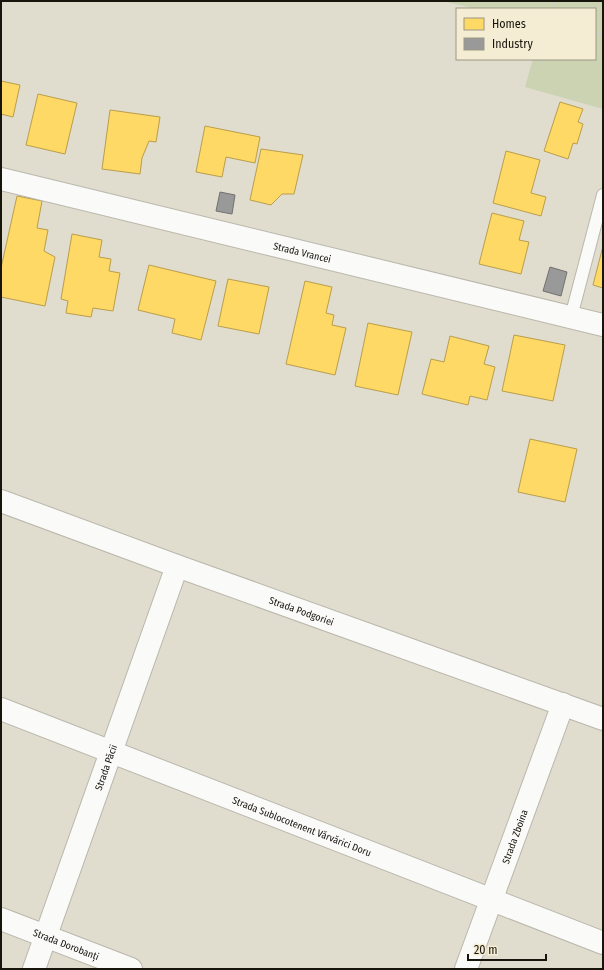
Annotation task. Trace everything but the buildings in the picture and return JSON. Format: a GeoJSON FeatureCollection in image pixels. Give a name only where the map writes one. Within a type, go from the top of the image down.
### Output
{"type":"FeatureCollection","features":[{"type":"Feature","properties":{"kind":"street","name":"Strada Vrancei"},"geometry":{"type":"LineString","coordinates":[[1,179],[603,324]]}},
{"type":"Feature","properties":{"kind":"street","name":"Strada Podgoriei"},"geometry":{"type":"LineString","coordinates":[[1,501],[603,719]]}},
{"type":"Feature","properties":{"kind":"street","name":"Strada Păcii"},"geometry":{"type":"LineString","coordinates":[[34,969],[110,751],[177,566]]}},
{"type":"Feature","properties":{"kind":"street","name":"Strada Zboina"},"geometry":{"type":"LineString","coordinates":[[466,969],[563,704]]}},
{"type":"Feature","properties":{"kind":"street","name":"Strada Sublocotenent Vărvărici Doru"},"geometry":{"type":"LineString","coordinates":[[1,709],[603,943]]}},
{"type":"Feature","properties":{"kind":"street","name":"Strada Dorobanți"},"geometry":{"type":"LineString","coordinates":[[1,919],[132,969]]}},
{"type":"Feature","properties":{"kind":"lane"},"geometry":{"type":"LineString","coordinates":[[571,317],[603,195]]}},
{"type":"Feature","properties":{"kind":"green space"},"geometry":{"type":"Polygon","coordinates":[[[442,1],[603,1],[603,109],[525,87],[533,60],[596,60],[596,8],[473,8],[442,1]]]}}]}
